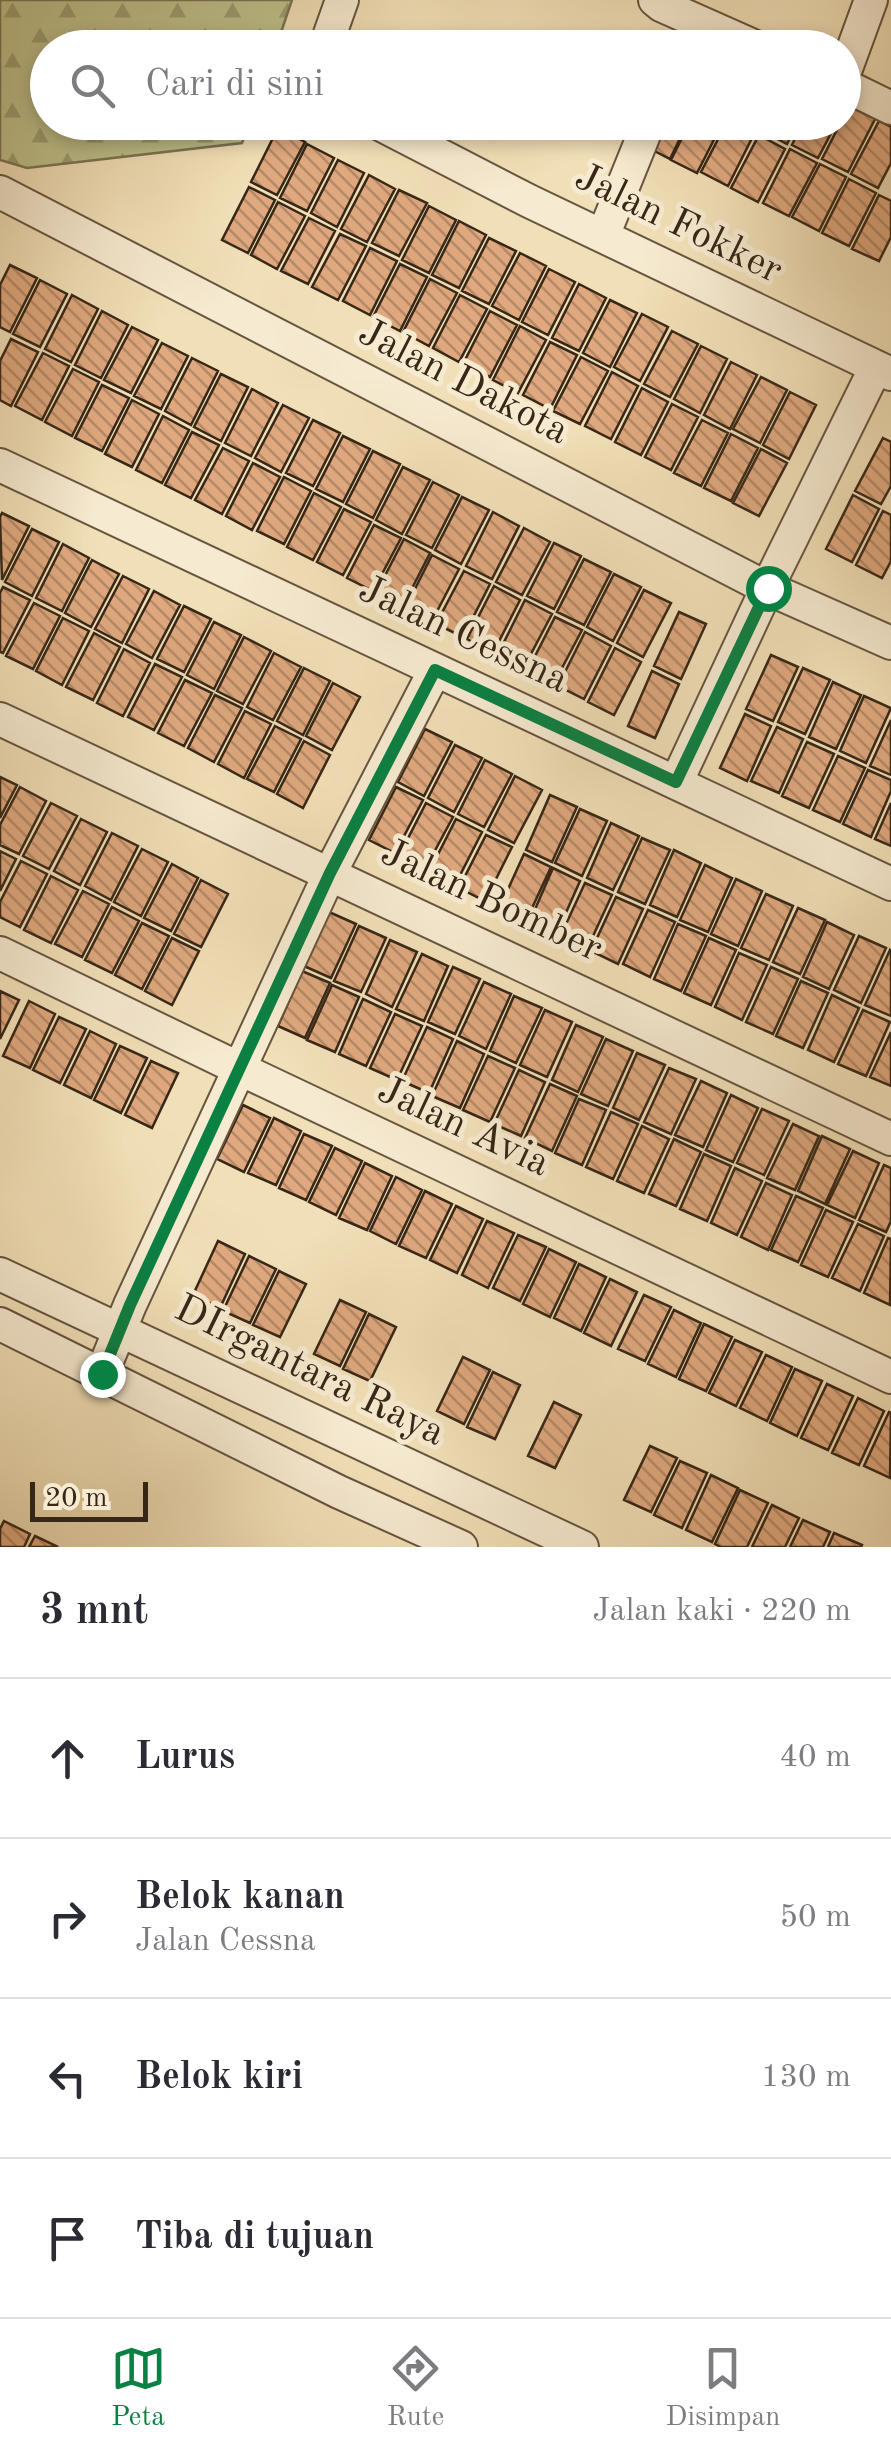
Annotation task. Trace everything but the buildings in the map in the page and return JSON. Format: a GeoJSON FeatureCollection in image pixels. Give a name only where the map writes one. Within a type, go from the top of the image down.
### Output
{"type":"FeatureCollection","features":[{"type":"Feature","properties":{"kind":"street"},"geometry":{"type":"LineString","coordinates":[[332,30],[342,0]]}},
{"type":"Feature","properties":{"kind":"street"},"geometry":{"type":"LineString","coordinates":[[860,30],[871,0]]}},
{"type":"Feature","properties":{"kind":"street"},"geometry":{"type":"LineString","coordinates":[[671,18],[706,30]]}},
{"type":"Feature","properties":{"kind":"street"},"geometry":{"type":"LineString","coordinates":[[861,93],[891,108]]}},
{"type":"Feature","properties":{"kind":"street","name":"Jalan Fokker"},"geometry":{"type":"LineString","coordinates":[[412,140],[884,371]]}},
{"type":"Feature","properties":{"kind":"street"},"geometry":{"type":"LineString","coordinates":[[603,236],[642,140]]}},
{"type":"Feature","properties":{"kind":"street","name":"Jalan Dakota"},"geometry":{"type":"LineString","coordinates":[[0,192],[768,588],[891,642]]}},
{"type":"Feature","properties":{"kind":"street"},"geometry":{"type":"LineString","coordinates":[[676,782],[768,588],[884,371]]}},
{"type":"Feature","properties":{"kind":"street","name":"Jalan Cessna"},"geometry":{"type":"LineString","coordinates":[[0,465],[891,884]]}},
{"type":"Feature","properties":{"kind":"street"},"geometry":{"type":"LineString","coordinates":[[102,1374],[330,873],[435,670]]}},
{"type":"Feature","properties":{"kind":"street","name":"Jalan Bomber"},"geometry":{"type":"LineString","coordinates":[[0,718],[891,1138]]}},
{"type":"Feature","properties":{"kind":"street","name":"Jalan Avia"},"geometry":{"type":"LineString","coordinates":[[0,952],[891,1377]]}},
{"type":"Feature","properties":{"kind":"street","name":"DIrgantara Raya"},"geometry":{"type":"LineString","coordinates":[[0,1274],[582,1547]]}},
{"type":"Feature","properties":{"kind":"street"},"geometry":{"type":"LineString","coordinates":[[0,1324],[450,1545],[470,1495]]}},
{"type":"Feature","properties":{"kind":"green space"},"geometry":{"type":"Polygon","coordinates":[[[0,0],[292,0],[282,30],[30,30],[30,140],[243,140],[242,143],[27,168],[0,160],[0,0]]]}},
{"type":"Feature","properties":{"kind":"route"},"geometry":{"type":"LineString","coordinates":[[102,1374],[130,1305],[330,873],[435,670],[676,782],[768,588]]}}]}
